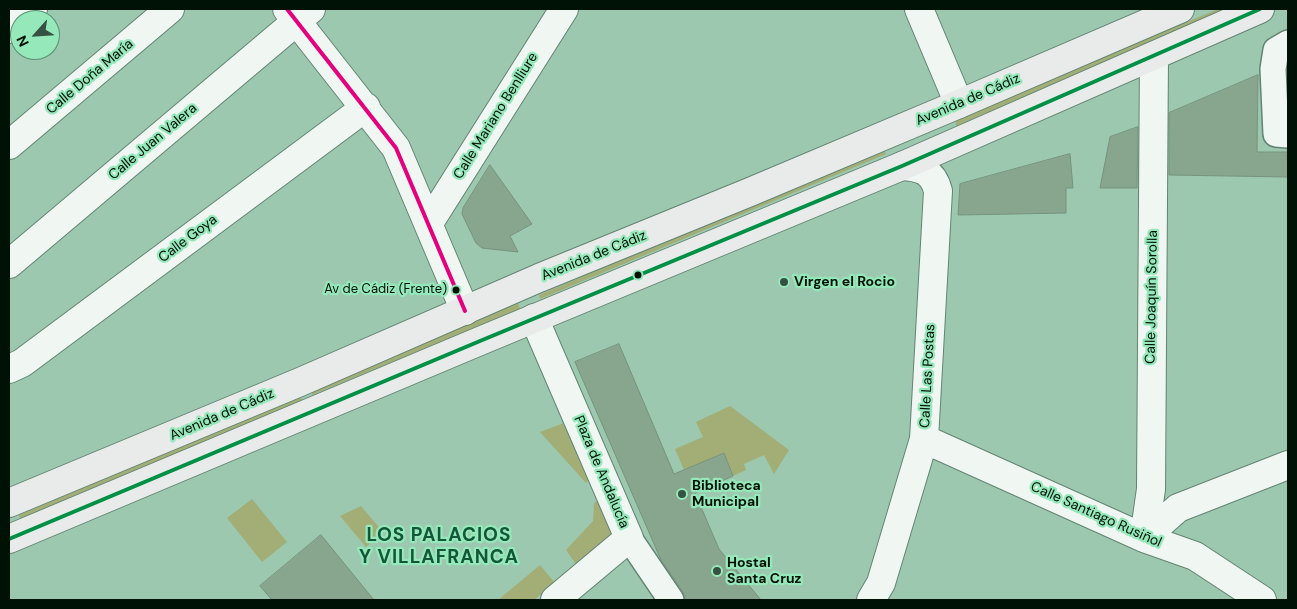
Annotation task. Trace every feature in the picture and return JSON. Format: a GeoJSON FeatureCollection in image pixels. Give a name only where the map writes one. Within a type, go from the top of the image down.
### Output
{"type":"FeatureCollection","features":[{"type":"Feature","properties":{"kind":"main road","name":"Avenida de Cádiz"},"geometry":{"type":"LineString","coordinates":[[9,503],[300,382],[539,278],[741,196],[1180,9]]}},
{"type":"Feature","properties":{"kind":"main road"},"geometry":{"type":"LineString","coordinates":[[9,539],[534,318],[902,166],[1260,9]]}},
{"type":"Feature","properties":{"kind":"street"},"geometry":{"type":"LineString","coordinates":[[9,29],[33,9]]}},
{"type":"Feature","properties":{"kind":"street","name":"Calle Doña María"},"geometry":{"type":"LineString","coordinates":[[9,145],[170,9]]}},
{"type":"Feature","properties":{"kind":"street","name":"Calle Mariano Benlliure"},"geometry":{"type":"LineString","coordinates":[[428,224],[564,9]]}},
{"type":"Feature","properties":{"kind":"street"},"geometry":{"type":"LineString","coordinates":[[919,9],[959,104]]}},
{"type":"Feature","properties":{"kind":"street"},"geometry":{"type":"LineString","coordinates":[[299,13],[396,148],[466,311]]}},
{"type":"Feature","properties":{"kind":"street","name":"Calle Juan Valera"},"geometry":{"type":"LineString","coordinates":[[9,264],[299,13]]}},
{"type":"Feature","properties":{"kind":"street"},"geometry":{"type":"LineString","coordinates":[[1288,43],[1276,50],[1273,69],[1276,134],[1288,135]]}},
{"type":"Feature","properties":{"kind":"street","name":"Calle Joaquín Sorolla"},"geometry":{"type":"LineString","coordinates":[[1144,538],[1151,489],[1154,56]]}},
{"type":"Feature","properties":{"kind":"street","name":"Calle Goya"},"geometry":{"type":"LineString","coordinates":[[13,360],[366,107]]}},
{"type":"Feature","properties":{"kind":"street","name":"Calle Las Postas"},"geometry":{"type":"LineString","coordinates":[[871,600],[881,584],[924,438],[938,191],[933,177],[924,170],[917,167],[902,166]]}},
{"type":"Feature","properties":{"kind":"street","name":"Plaza de Andalucía"},"geometry":{"type":"LineString","coordinates":[[534,318],[629,538],[555,600]]}},
{"type":"Feature","properties":{"kind":"street","name":"Calle Santiago Rusiñol"},"geometry":{"type":"LineString","coordinates":[[924,438],[1144,538],[1196,556],[1262,600]]}},
{"type":"Feature","properties":{"kind":"street"},"geometry":{"type":"LineString","coordinates":[[1144,538],[1178,508],[1288,465]]}},
{"type":"Feature","properties":{"kind":"street"},"geometry":{"type":"LineString","coordinates":[[629,538],[671,600]]}},
{"type":"Feature","properties":{"kind":"green space"},"geometry":{"type":"Polygon","coordinates":[[[1218,9],[1226,9],[956,126],[956,118],[1218,9]]]}},
{"type":"Feature","properties":{"kind":"green space"},"geometry":{"type":"Polygon","coordinates":[[[884,149],[886,154],[540,299],[539,295],[884,149]]]}},
{"type":"Feature","properties":{"kind":"green space"},"geometry":{"type":"Polygon","coordinates":[[[518,303],[520,309],[312,395],[312,390],[518,303]]]}},
{"type":"Feature","properties":{"kind":"green space"},"geometry":{"type":"Polygon","coordinates":[[[300,396],[303,401],[20,520],[19,515],[300,396]]]}},
{"type":"Feature","properties":{"kind":"green space"},"geometry":{"type":"Polygon","coordinates":[[[730,406],[789,450],[774,474],[764,455],[744,464],[746,470],[733,476],[724,454],[684,470],[675,449],[703,437],[696,422],[730,406]]]}},
{"type":"Feature","properties":{"kind":"green space"},"geometry":{"type":"Polygon","coordinates":[[[569,421],[593,475],[586,483],[540,432],[569,421]]]}},
{"type":"Feature","properties":{"kind":"green space"},"geometry":{"type":"Polygon","coordinates":[[[603,497],[612,525],[611,535],[577,566],[566,550],[593,521],[594,503],[603,497]]]}},
{"type":"Feature","properties":{"kind":"green space"},"geometry":{"type":"Polygon","coordinates":[[[252,499],[287,542],[262,562],[227,518],[252,499]]]}},
{"type":"Feature","properties":{"kind":"green space"},"geometry":{"type":"Polygon","coordinates":[[[361,506],[383,532],[366,547],[340,516],[361,506]]]}},
{"type":"Feature","properties":{"kind":"green space"},"geometry":{"type":"Polygon","coordinates":[[[540,565],[555,583],[534,600],[498,600],[540,565]]]}},
{"type":"Feature","properties":{"kind":"building"},"geometry":{"type":"Polygon","coordinates":[[[1258,75],[1257,152],[1288,152],[1288,177],[1169,175],[1169,113],[1258,75]]]}},
{"type":"Feature","properties":{"kind":"building"},"geometry":{"type":"Polygon","coordinates":[[[1138,127],[1137,188],[1100,188],[1110,137],[1138,127]]]}},
{"type":"Feature","properties":{"kind":"building"},"geometry":{"type":"Polygon","coordinates":[[[1070,154],[1073,188],[1066,188],[1066,213],[958,215],[960,184],[1070,154]]]}},
{"type":"Feature","properties":{"kind":"building"},"geometry":{"type":"Polygon","coordinates":[[[490,165],[532,224],[510,236],[518,252],[482,248],[476,243],[462,214],[463,208],[490,165]]]}},
{"type":"Feature","properties":{"kind":"building"},"geometry":{"type":"Polygon","coordinates":[[[619,344],[674,474],[724,453],[733,476],[695,493],[719,549],[761,600],[685,600],[683,592],[661,560],[575,362],[619,344]]]}},
{"type":"Feature","properties":{"kind":"building"},"geometry":{"type":"Polygon","coordinates":[[[321,535],[374,600],[272,600],[260,586],[321,535]]]}},
{"type":"Feature","properties":{"kind":"transit line"},"geometry":{"type":"LineString","coordinates":[[287,9],[396,148],[465,311]]}},
{"type":"Feature","properties":{"kind":"transit line"},"geometry":{"type":"LineString","coordinates":[[9,539],[902,166],[1260,9]]}},
{"type":"Feature","properties":{"kind":"place","name":"Virgen el Rocio"},"geometry":{"type":"Point","coordinates":[784,282]}},
{"type":"Feature","properties":{"kind":"place","name":"Av de Cádiz (Frente)"},"geometry":{"type":"Point","coordinates":[456,290]}},
{"type":"Feature","properties":{"kind":"place","name":"Biblioteca Municipal"},"geometry":{"type":"Point","coordinates":[682,494]}},
{"type":"Feature","properties":{"kind":"place","name":"Hostal Santa Cruz"},"geometry":{"type":"Point","coordinates":[717,571]}},
{"type":"Feature","properties":{"kind":"district","name":"LOS PALACIOS Y VILLAFRANCA"},"geometry":{"type":"Point","coordinates":[439,547]}}]}
